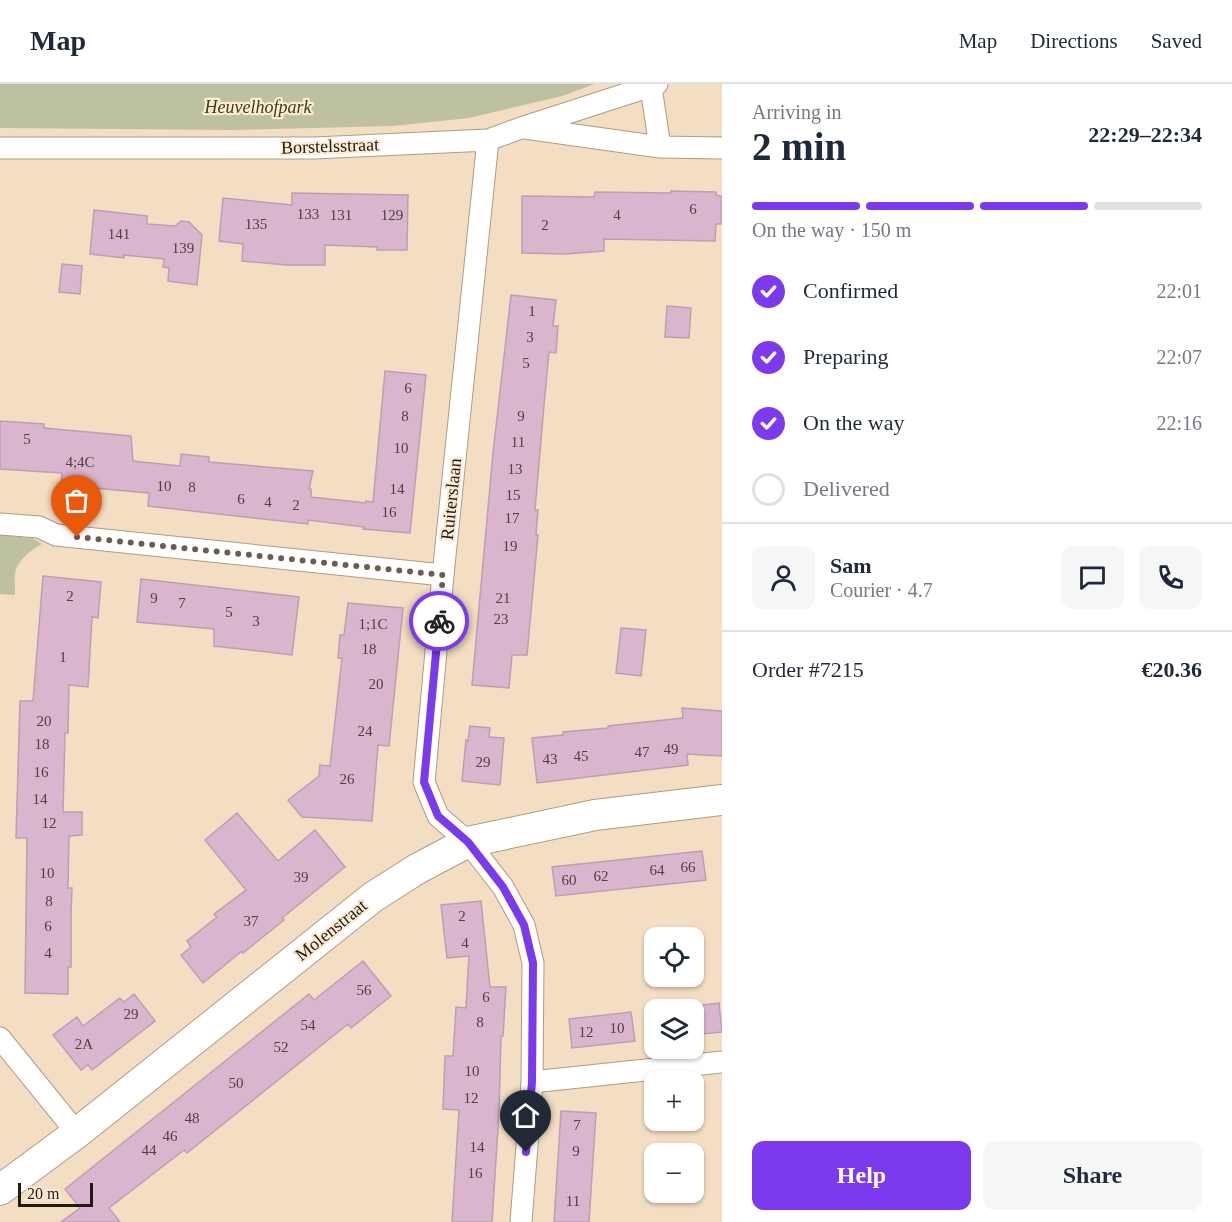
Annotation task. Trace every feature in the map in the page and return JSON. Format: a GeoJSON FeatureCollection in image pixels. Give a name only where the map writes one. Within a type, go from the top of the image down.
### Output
{"type":"FeatureCollection","features":[{"type":"Feature","properties":{"kind":"street","name":"Borstelsstraat"},"geometry":{"type":"LineString","coordinates":[[0,148],[315,148],[488,140],[654,85],[660,147]]}},
{"type":"Feature","properties":{"kind":"street"},"geometry":{"type":"LineString","coordinates":[[521,128],[660,147],[722,148]]}},
{"type":"Feature","properties":{"kind":"street","name":"Ruiterslaan"},"geometry":{"type":"LineString","coordinates":[[488,140],[424,782],[438,816],[468,842],[503,887],[524,925],[533,963],[532,1082],[521,1222]]}},
{"type":"Feature","properties":{"kind":"street"},"geometry":{"type":"LineString","coordinates":[[0,524],[39,527],[56,535],[443,575]]}},
{"type":"Feature","properties":{"kind":"street","name":"Molenstraat"},"geometry":{"type":"LineString","coordinates":[[0,1190],[77,1133],[373,897],[417,869],[468,842],[595,815],[722,800]]}},
{"type":"Feature","properties":{"kind":"street"},"geometry":{"type":"LineString","coordinates":[[0,1038],[77,1133]]}},
{"type":"Feature","properties":{"kind":"street"},"geometry":{"type":"LineString","coordinates":[[532,1082],[722,1062]]}},
{"type":"Feature","properties":{"kind":"green space","name":"Heuvelhofpark"},"geometry":{"type":"Polygon","coordinates":[[[0,84],[595,84],[562,96],[469,118],[393,126],[233,130],[0,128],[0,84]]]}},
{"type":"Feature","properties":{"kind":"green space"},"geometry":{"type":"Polygon","coordinates":[[[0,535],[32,538],[42,544],[20,561],[15,572],[14,595],[0,594],[0,535]]]}},
{"type":"Feature","properties":{"kind":"building"},"geometry":{"type":"Polygon","coordinates":[[[671,191],[716,192],[716,195],[721,196],[721,224],[716,224],[715,241],[604,239],[604,251],[565,254],[522,253],[522,196],[594,197],[595,192],[671,193],[671,191]]]}},
{"type":"Feature","properties":{"kind":"building"},"geometry":{"type":"Polygon","coordinates":[[[292,193],[408,195],[407,250],[377,250],[377,247],[325,245],[325,265],[287,265],[242,261],[243,244],[219,241],[223,198],[292,205],[292,193]]]}},
{"type":"Feature","properties":{"kind":"building"},"geometry":{"type":"Polygon","coordinates":[[[94,210],[147,216],[147,224],[175,226],[181,221],[189,222],[202,235],[197,285],[168,281],[169,268],[163,267],[164,259],[90,254],[94,210]]]}},
{"type":"Feature","properties":{"kind":"building"},"geometry":{"type":"Polygon","coordinates":[[[62,264],[82,266],[80,294],[59,292],[62,264]]]}},
{"type":"Feature","properties":{"kind":"building"},"geometry":{"type":"Polygon","coordinates":[[[511,295],[556,300],[553,326],[558,326],[556,353],[549,352],[544,405],[535,510],[538,510],[536,535],[538,535],[527,655],[512,655],[509,688],[472,685],[493,453],[511,295]]]}},
{"type":"Feature","properties":{"kind":"building"},"geometry":{"type":"Polygon","coordinates":[[[667,306],[691,308],[689,338],[665,337],[667,306]]]}},
{"type":"Feature","properties":{"kind":"building"},"geometry":{"type":"Polygon","coordinates":[[[385,371],[426,375],[410,533],[363,529],[364,527],[308,520],[308,524],[148,506],[149,493],[61,485],[62,473],[0,469],[0,421],[44,424],[44,428],[131,436],[133,461],[180,466],[181,454],[209,457],[209,462],[313,471],[309,489],[311,489],[311,497],[373,502],[385,371]]]}},
{"type":"Feature","properties":{"kind":"building"},"geometry":{"type":"Polygon","coordinates":[[[43,576],[101,582],[98,618],[92,617],[88,687],[69,685],[68,733],[65,733],[63,812],[82,812],[82,835],[69,836],[68,888],[72,888],[71,967],[68,967],[68,994],[25,993],[27,838],[16,838],[20,701],[33,701],[43,576]]]}},
{"type":"Feature","properties":{"kind":"building"},"geometry":{"type":"Polygon","coordinates":[[[141,579],[299,597],[292,655],[214,646],[214,629],[137,622],[141,579]]]}},
{"type":"Feature","properties":{"kind":"building"},"geometry":{"type":"Polygon","coordinates":[[[348,603],[403,608],[389,746],[378,745],[372,821],[302,817],[288,800],[319,776],[320,765],[330,766],[342,658],[338,658],[340,635],[344,635],[348,603]]]}},
{"type":"Feature","properties":{"kind":"building"},"geometry":{"type":"Polygon","coordinates":[[[621,628],[646,630],[641,676],[616,673],[621,628]]]}},
{"type":"Feature","properties":{"kind":"building"},"geometry":{"type":"Polygon","coordinates":[[[682,708],[722,711],[722,756],[687,754],[688,765],[537,783],[532,738],[563,735],[563,732],[608,728],[608,726],[683,718],[682,708]]]}},
{"type":"Feature","properties":{"kind":"building"},"geometry":{"type":"Polygon","coordinates":[[[470,726],[490,728],[489,737],[504,738],[500,785],[462,781],[466,740],[468,741],[470,726]]]}},
{"type":"Feature","properties":{"kind":"building"},"geometry":{"type":"Polygon","coordinates":[[[237,813],[278,861],[315,830],[345,867],[282,918],[284,920],[203,983],[181,955],[191,947],[187,941],[217,917],[214,914],[246,890],[205,840],[237,813]]]}},
{"type":"Feature","properties":{"kind":"building"},"geometry":{"type":"Polygon","coordinates":[[[702,851],[706,880],[556,896],[552,867],[702,851]]]}},
{"type":"Feature","properties":{"kind":"building"},"geometry":{"type":"Polygon","coordinates":[[[481,901],[490,987],[506,987],[503,1036],[501,1036],[492,1222],[452,1222],[459,1110],[443,1109],[445,1056],[453,1056],[456,1007],[466,1008],[469,956],[447,958],[441,905],[481,901]]]}},
{"type":"Feature","properties":{"kind":"building"},"geometry":{"type":"Polygon","coordinates":[[[363,961],[391,996],[351,1028],[348,1024],[187,1153],[184,1150],[109,1208],[120,1222],[61,1222],[80,1208],[65,1189],[309,994],[314,1000],[363,961]]]}},
{"type":"Feature","properties":{"kind":"building"},"geometry":{"type":"Polygon","coordinates":[[[134,994],[155,1021],[92,1070],[88,1065],[81,1070],[53,1035],[77,1017],[83,1026],[120,998],[124,1002],[134,994]]]}},
{"type":"Feature","properties":{"kind":"building"},"geometry":{"type":"Polygon","coordinates":[[[719,1003],[722,1032],[704,1034],[704,1005],[719,1003]]]}},
{"type":"Feature","properties":{"kind":"building"},"geometry":{"type":"Polygon","coordinates":[[[631,1012],[635,1041],[572,1048],[569,1019],[631,1012]]]}},
{"type":"Feature","properties":{"kind":"building"},"geometry":{"type":"Polygon","coordinates":[[[561,1111],[596,1113],[589,1222],[554,1222],[561,1111]]]}},
{"type":"Feature","properties":{"kind":"way so far"},"geometry":{"type":"LineString","coordinates":[[77,537],[443,575],[439,621]]}},
{"type":"Feature","properties":{"kind":"route"},"geometry":{"type":"LineString","coordinates":[[439,621],[424,782],[438,816],[468,842],[503,887],[524,925],[533,963],[532,1082],[526,1152]]}}]}
